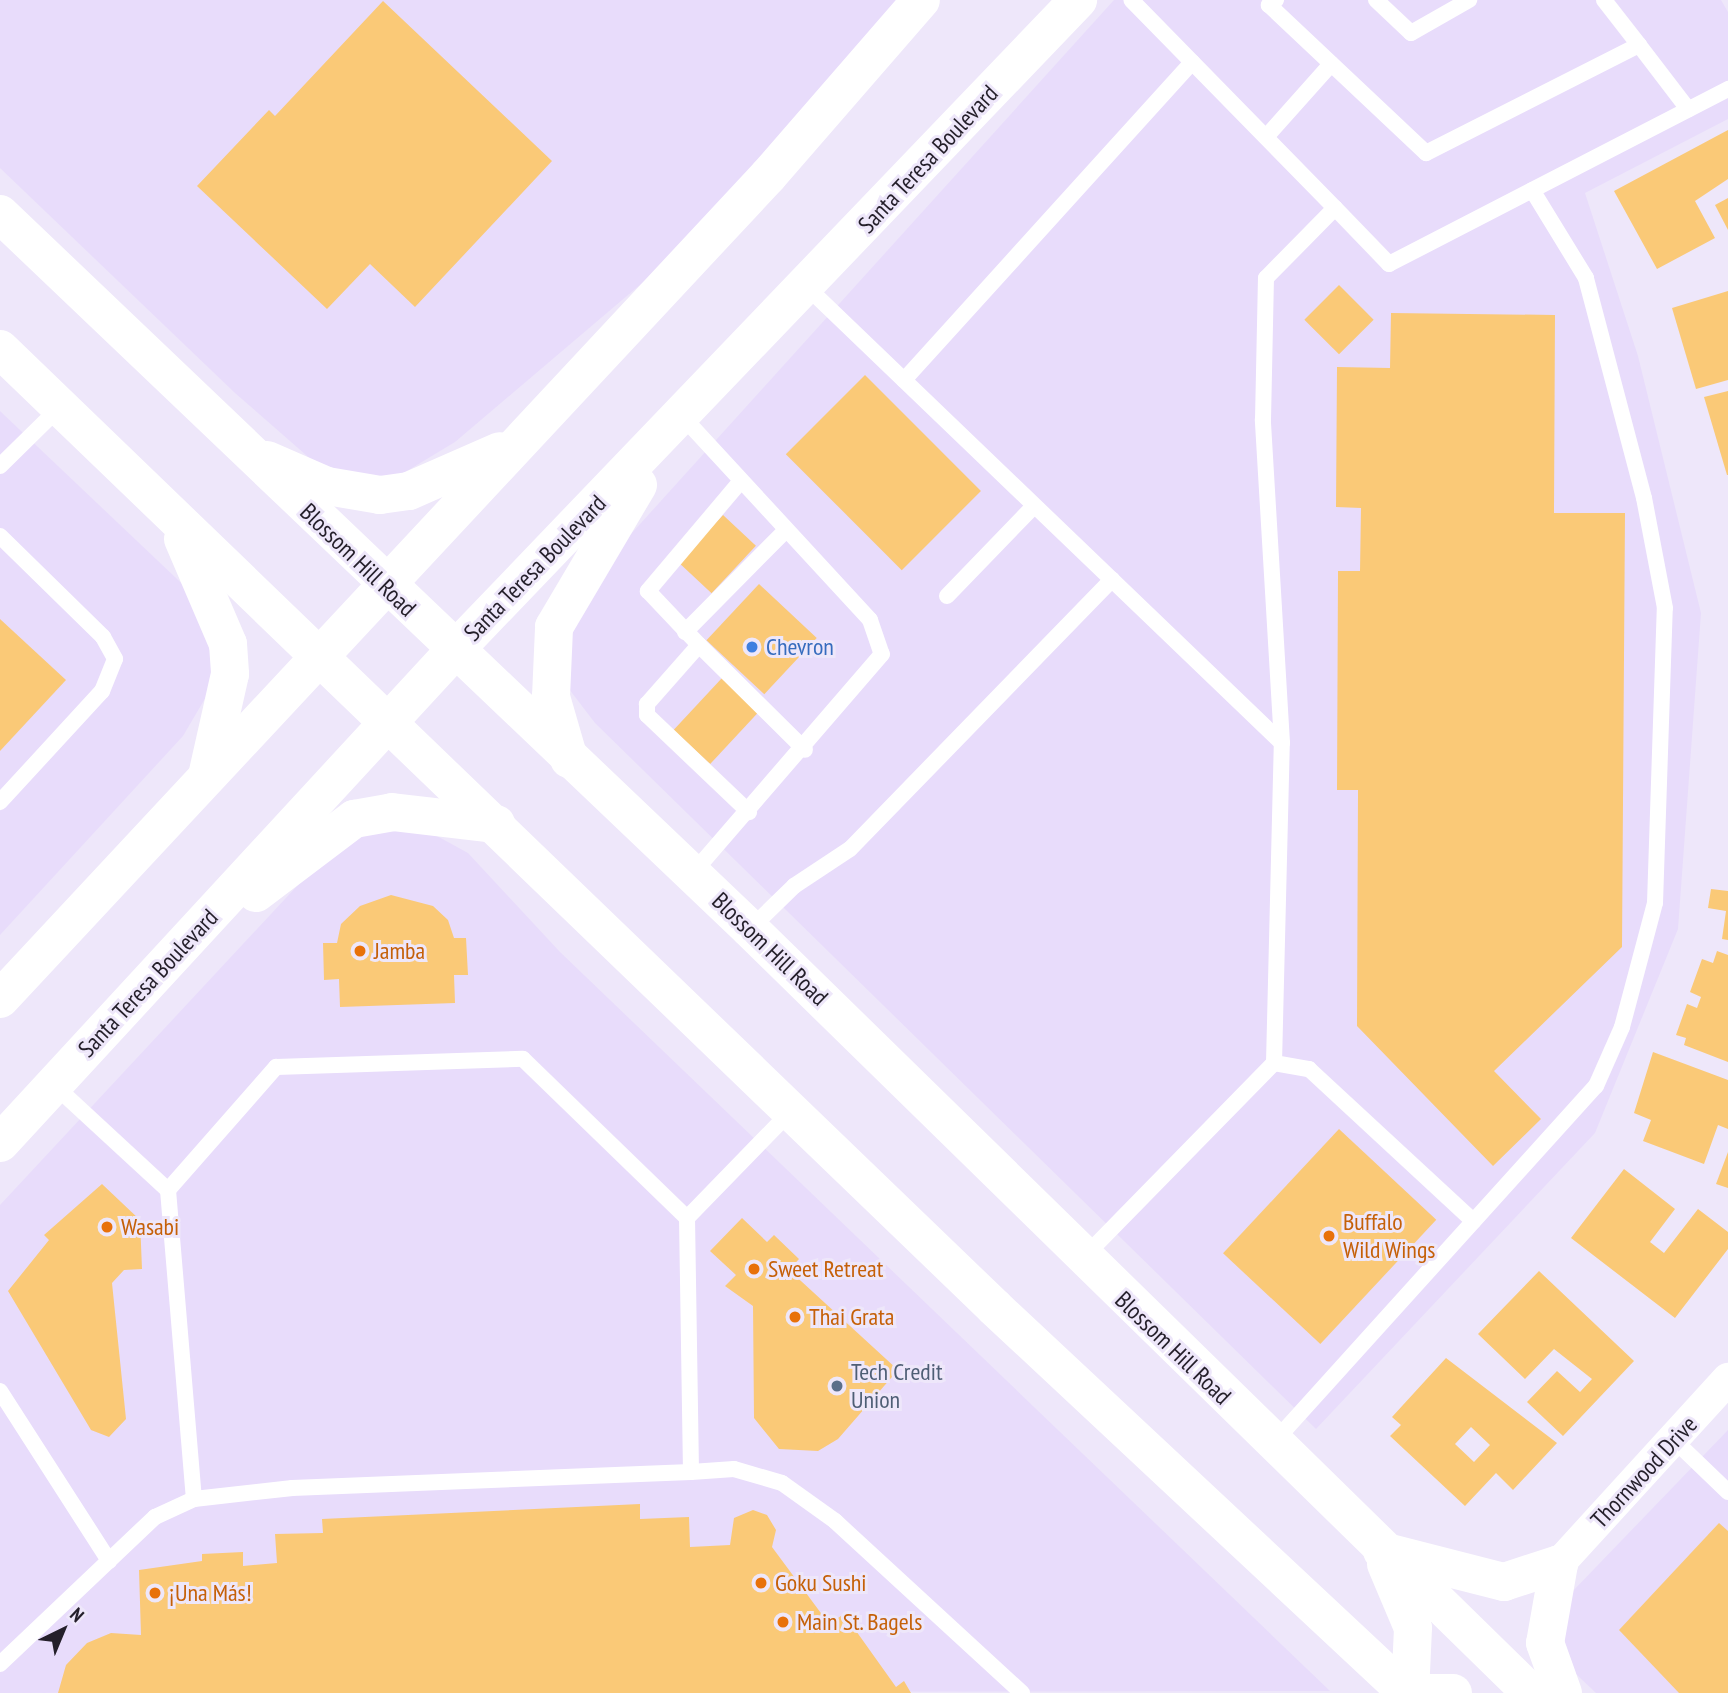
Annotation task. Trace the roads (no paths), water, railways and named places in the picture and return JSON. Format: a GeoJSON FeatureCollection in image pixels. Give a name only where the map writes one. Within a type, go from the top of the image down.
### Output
{"type":"FeatureCollection","features":[{"type":"Feature","properties":{"kind":"main road"},"geometry":{"type":"LineString","coordinates":[[1,996],[768,176],[921,0]]}},
{"type":"Feature","properties":{"kind":"main road","name":"Santa Teresa Boulevard"},"geometry":{"type":"LineString","coordinates":[[0,1143],[454,651],[807,288],[1078,0]]}},
{"type":"Feature","properties":{"kind":"main road","name":"Blossom Hill Road"},"geometry":{"type":"LineString","coordinates":[[0,214],[384,586],[750,929],[1082,1259],[1380,1550],[1531,1693]]}},
{"type":"Feature","properties":{"kind":"main road"},"geometry":{"type":"LineString","coordinates":[[0,349],[172,518],[391,721],[791,1111],[1409,1693]]}},
{"type":"Feature","properties":{"kind":"main road"},"geometry":{"type":"LineString","coordinates":[[570,761],[551,697],[554,627],[681,419]]}},
{"type":"Feature","properties":{"kind":"main road"},"geometry":{"type":"LineString","coordinates":[[244,449],[327,486],[380,495],[409,491],[515,445]]}},
{"type":"Feature","properties":{"kind":"main road"},"geometry":{"type":"LineString","coordinates":[[172,518],[229,644],[230,674],[207,776]]}},
{"type":"Feature","properties":{"kind":"main road"},"geometry":{"type":"LineString","coordinates":[[173,956],[354,819],[392,811],[496,824]]}},
{"type":"Feature","properties":{"kind":"main road"},"geometry":{"type":"LineString","coordinates":[[1380,1550],[1413,1628],[1409,1693]]}},
{"type":"Feature","properties":{"kind":"main road"},"geometry":{"type":"LineString","coordinates":[[1380,1550],[1504,1582],[1559,1564],[1545,1643],[1563,1693]]}},
{"type":"Feature","properties":{"kind":"main road"},"geometry":{"type":"LineString","coordinates":[[1423,1693],[1453,1693]]}},
{"type":"Feature","properties":{"kind":"street","name":"Thornwood Drive"},"geometry":{"type":"LineString","coordinates":[[1559,1564],[1728,1379]]}},
{"type":"Feature","properties":{"kind":"lane"},"geometry":{"type":"LineString","coordinates":[[1131,0],[1389,264],[1728,89]]}},
{"type":"Feature","properties":{"kind":"lane"},"geometry":{"type":"LineString","coordinates":[[1276,0],[1269,5],[1426,153],[1639,45]]}},
{"type":"Feature","properties":{"kind":"lane"},"geometry":{"type":"LineString","coordinates":[[1376,0],[1411,33],[1469,0]]}},
{"type":"Feature","properties":{"kind":"lane"},"geometry":{"type":"LineString","coordinates":[[1604,0],[1688,109]]}},
{"type":"Feature","properties":{"kind":"lane"},"geometry":{"type":"LineString","coordinates":[[904,380],[1192,62]]}},
{"type":"Feature","properties":{"kind":"lane"},"geometry":{"type":"LineString","coordinates":[[1266,137],[1332,64]]}},
{"type":"Feature","properties":{"kind":"lane"},"geometry":{"type":"LineString","coordinates":[[1272,1444],[1596,1086],[1622,1027],[1655,903],[1665,608],[1644,498],[1586,278],[1532,190]]}},
{"type":"Feature","properties":{"kind":"lane"},"geometry":{"type":"LineString","coordinates":[[1082,1259],[1274,1063],[1282,743],[1263,419],[1266,278],[1335,208]]}},
{"type":"Feature","properties":{"kind":"lane"},"geometry":{"type":"LineString","coordinates":[[807,288],[1282,743]]}},
{"type":"Feature","properties":{"kind":"lane"},"geometry":{"type":"LineString","coordinates":[[0,466],[60,407]]}},
{"type":"Feature","properties":{"kind":"lane"},"geometry":{"type":"LineString","coordinates":[[681,419],[784,532],[870,620],[881,654],[806,750],[692,874]]}},
{"type":"Feature","properties":{"kind":"lane"},"geometry":{"type":"LineString","coordinates":[[740,482],[648,591],[685,632],[806,750]]}},
{"type":"Feature","properties":{"kind":"lane"},"geometry":{"type":"LineString","coordinates":[[947,596],[1034,506]]}},
{"type":"Feature","properties":{"kind":"lane"},"geometry":{"type":"LineString","coordinates":[[685,632],[784,532]]}},
{"type":"Feature","properties":{"kind":"lane"},"geometry":{"type":"LineString","coordinates":[[0,536],[103,638],[115,660],[103,691],[0,803]]}},
{"type":"Feature","properties":{"kind":"lane"},"geometry":{"type":"LineString","coordinates":[[750,929],[794,886],[850,849],[1112,580]]}},
{"type":"Feature","properties":{"kind":"lane"},"geometry":{"type":"LineString","coordinates":[[699,645],[647,704],[647,715],[748,812]]}},
{"type":"Feature","properties":{"kind":"lane"},"geometry":{"type":"LineString","coordinates":[[168,1189],[276,1067],[523,1059],[687,1218],[691,1472]]}},
{"type":"Feature","properties":{"kind":"lane"},"geometry":{"type":"LineString","coordinates":[[1274,1063],[1309,1069],[1473,1221]]}},
{"type":"Feature","properties":{"kind":"lane"},"geometry":{"type":"LineString","coordinates":[[54,1084],[168,1189],[194,1499]]}},
{"type":"Feature","properties":{"kind":"lane"},"geometry":{"type":"LineString","coordinates":[[687,1218],[791,1111]]}},
{"type":"Feature","properties":{"kind":"lane"},"geometry":{"type":"LineString","coordinates":[[0,1391],[109,1561]]}},
{"type":"Feature","properties":{"kind":"lane"},"geometry":{"type":"LineString","coordinates":[[1674,1440],[1727,1489]]}},
{"type":"Feature","properties":{"kind":"lane"},"geometry":{"type":"LineString","coordinates":[[0,1664],[155,1517],[194,1499],[292,1488],[734,1469],[782,1483],[835,1521],[1022,1693]]}},
{"type":"Feature","properties":{"kind":"place","name":"Chevron"},"geometry":{"type":"Point","coordinates":[752,647]}},
{"type":"Feature","properties":{"kind":"place","name":"Jamba"},"geometry":{"type":"Point","coordinates":[360,951]}},
{"type":"Feature","properties":{"kind":"place","name":"Wasabi"},"geometry":{"type":"Point","coordinates":[107,1227]}},
{"type":"Feature","properties":{"kind":"place","name":"Buffalo Wild Wings"},"geometry":{"type":"Point","coordinates":[1329,1236]}},
{"type":"Feature","properties":{"kind":"place","name":"Sweet Retreat"},"geometry":{"type":"Point","coordinates":[754,1269]}},
{"type":"Feature","properties":{"kind":"place","name":"Thai Grata"},"geometry":{"type":"Point","coordinates":[795,1317]}},
{"type":"Feature","properties":{"kind":"place","name":"Tech Credit Union"},"geometry":{"type":"Point","coordinates":[837,1386]}},
{"type":"Feature","properties":{"kind":"place","name":"Goku Sushi"},"geometry":{"type":"Point","coordinates":[761,1583]}},
{"type":"Feature","properties":{"kind":"place","name":"¡Una Más!"},"geometry":{"type":"Point","coordinates":[155,1593]}},
{"type":"Feature","properties":{"kind":"place","name":"Main St. Bagels"},"geometry":{"type":"Point","coordinates":[783,1622]}}]}
